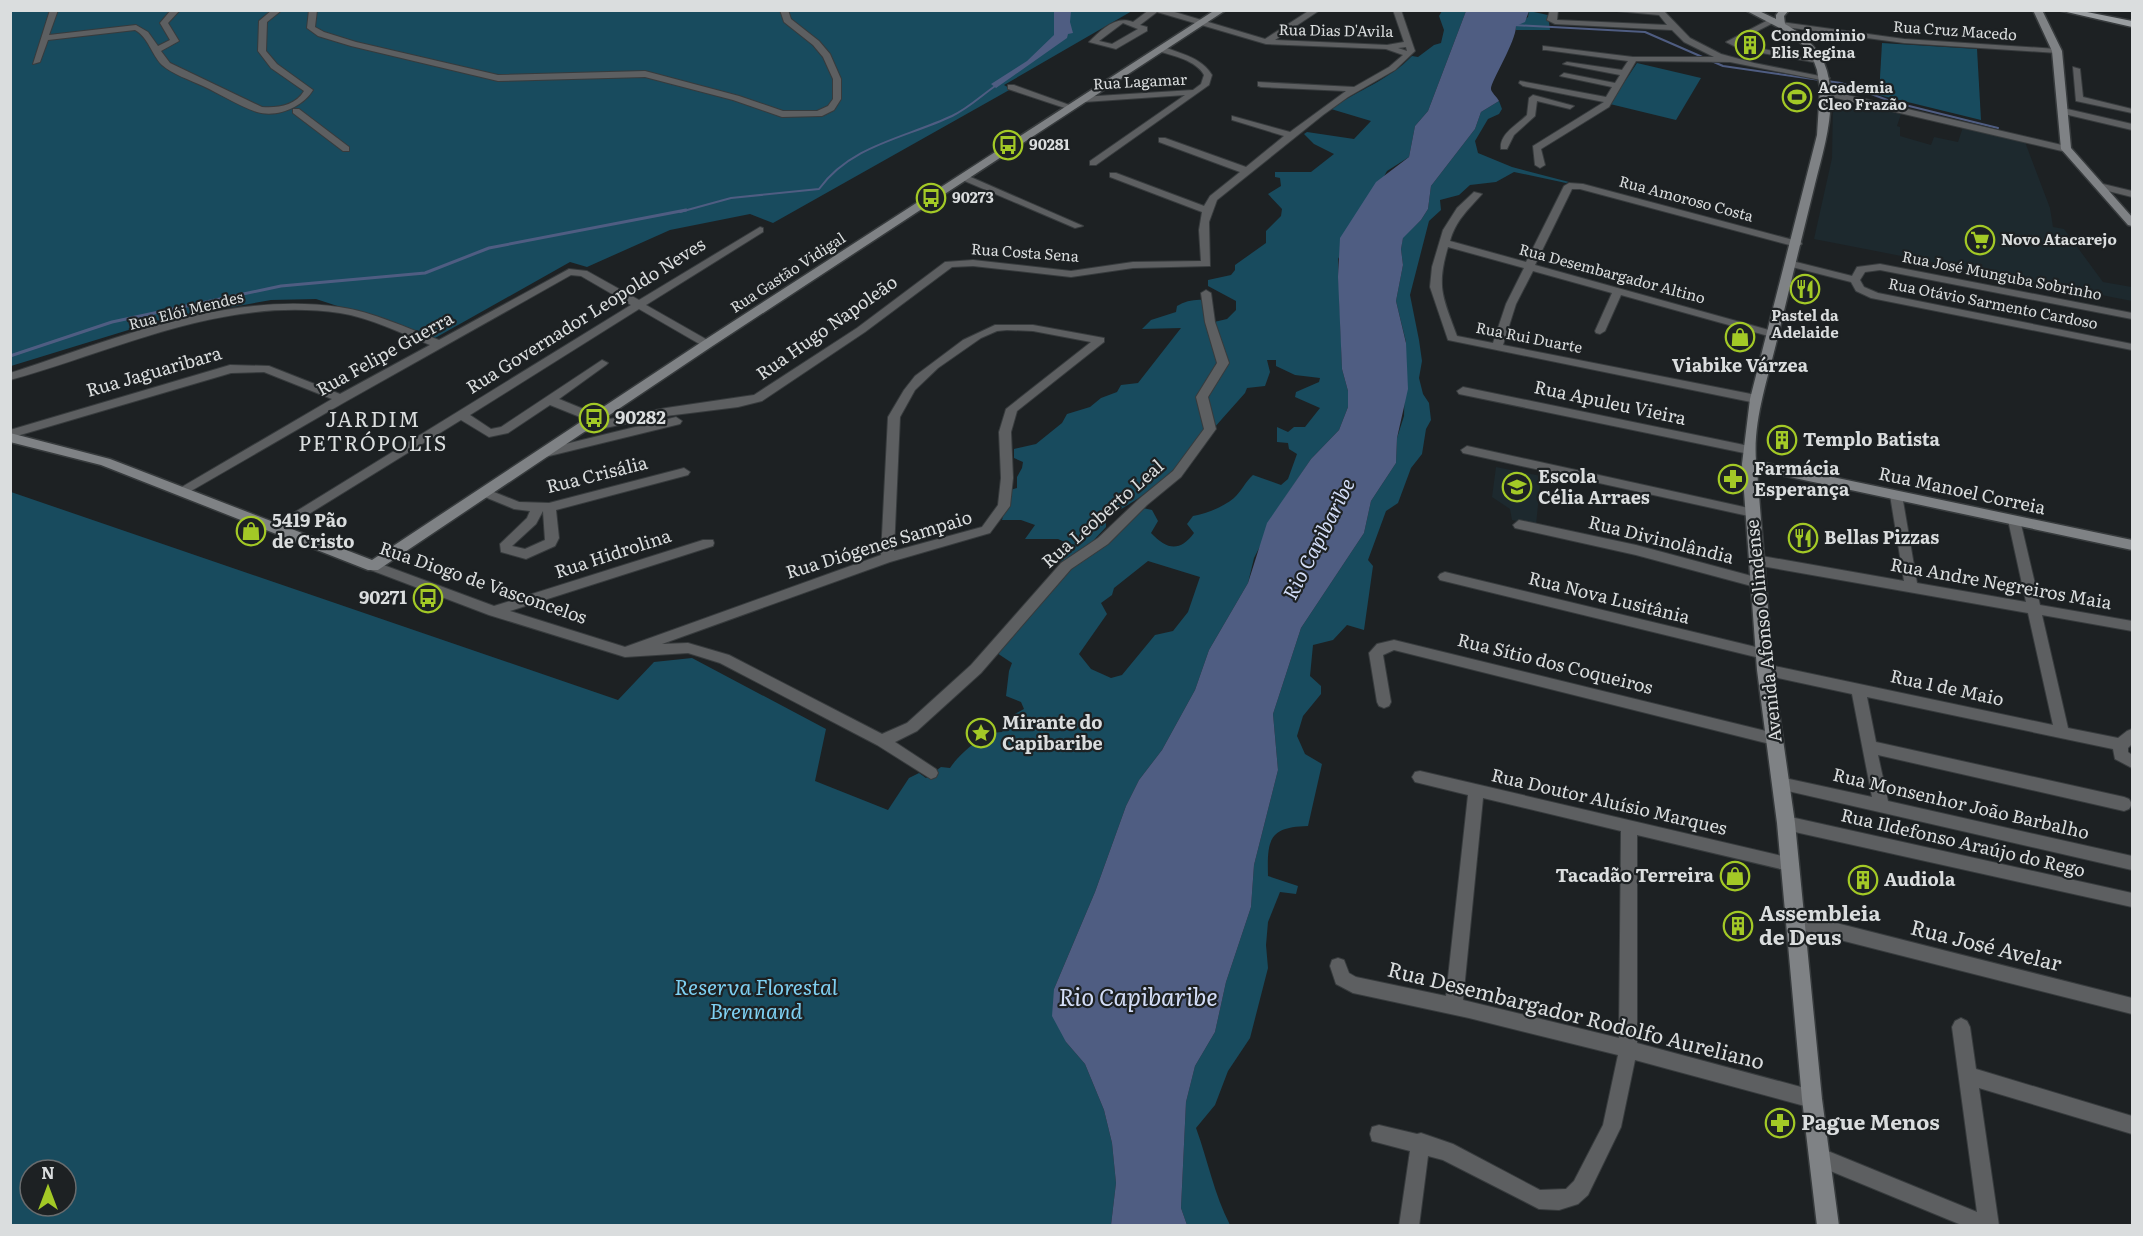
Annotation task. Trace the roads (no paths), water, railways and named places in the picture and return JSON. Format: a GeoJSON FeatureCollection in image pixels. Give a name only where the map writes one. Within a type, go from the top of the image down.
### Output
{"type":"FeatureCollection","features":[{"type":"Feature","properties":{"kind":"main road"},"geometry":{"type":"LineString","coordinates":[[2062,10],[2133,24]]}},
{"type":"Feature","properties":{"kind":"main road"},"geometry":{"type":"LineString","coordinates":[[2102,10],[2133,16]]}},
{"type":"Feature","properties":{"kind":"street"},"geometry":{"type":"LineString","coordinates":[[36,63],[54,10]]}},
{"type":"Feature","properties":{"kind":"street"},"geometry":{"type":"LineString","coordinates":[[155,51],[175,41],[164,23],[176,10]]}},
{"type":"Feature","properties":{"kind":"street"},"geometry":{"type":"LineString","coordinates":[[45,38],[136,27],[143,31],[167,65],[274,115],[296,111],[310,104],[315,98],[309,90],[274,66],[262,51],[263,21],[278,10]]}},
{"type":"Feature","properties":{"kind":"street"},"geometry":{"type":"LineString","coordinates":[[313,10],[311,28],[321,34],[387,53],[498,78],[645,74],[736,98],[782,114],[819,114],[831,108],[837,99],[837,79],[827,56],[816,43],[787,20],[784,10]]}},
{"type":"Feature","properties":{"kind":"street"},"geometry":{"type":"LineString","coordinates":[[1134,25],[1144,29],[1113,47],[1093,41],[1120,21],[1134,25],[1157,10]]}},
{"type":"Feature","properties":{"kind":"street","name":"Rua Dias D'Avila"},"geometry":{"type":"LineString","coordinates":[[1157,10],[1266,42],[1387,47],[1409,44]]}},
{"type":"Feature","properties":{"kind":"street","name":"Rua Gastão Vidigal"},"geometry":{"type":"LineString","coordinates":[[373,566],[594,418],[1222,10]]}},
{"type":"Feature","properties":{"kind":"street"},"geometry":{"type":"LineString","coordinates":[[1266,42],[1316,10]]}},
{"type":"Feature","properties":{"kind":"street"},"geometry":{"type":"LineString","coordinates":[[1113,175],[1205,210],[1213,198],[1290,135],[1353,90],[1387,75],[1409,54],[1412,48],[1397,10]]}},
{"type":"Feature","properties":{"kind":"street"},"geometry":{"type":"LineString","coordinates":[[1554,10],[1551,20],[1553,21],[1674,28]]}},
{"type":"Feature","properties":{"kind":"street"},"geometry":{"type":"LineString","coordinates":[[1610,10],[1659,12],[1685,39],[1706,51],[2066,149],[2133,223]]}},
{"type":"Feature","properties":{"kind":"street"},"geometry":{"type":"LineString","coordinates":[[2037,10],[2057,51],[2066,149]]}},
{"type":"Feature","properties":{"kind":"street","name":"Avenida Afonso Olindense"},"geometry":{"type":"LineString","coordinates":[[1752,12],[1779,17],[1808,44],[1821,62],[1826,83],[1822,135],[1797,244],[1756,399],[1749,457],[1765,662],[1786,823],[1793,920],[1818,1156],[1828,1226]]}},
{"type":"Feature","properties":{"kind":"street"},"geometry":{"type":"LineString","coordinates":[[1779,17],[1730,42],[1740,47],[1821,62]]}},
{"type":"Feature","properties":{"kind":"street","name":"Rua Cruz Macedo"},"geometry":{"type":"LineString","coordinates":[[1779,17],[1904,41],[2057,51]]}},
{"type":"Feature","properties":{"kind":"street"},"geometry":{"type":"LineString","coordinates":[[1561,50],[1564,38]]}},
{"type":"Feature","properties":{"kind":"street"},"geometry":{"type":"LineString","coordinates":[[1387,47],[1409,54]]}},
{"type":"Feature","properties":{"kind":"street"},"geometry":{"type":"LineString","coordinates":[[1546,48],[1633,59],[1735,60]]}},
{"type":"Feature","properties":{"kind":"street"},"geometry":{"type":"LineString","coordinates":[[1093,163],[1197,92],[1208,78],[1204,68],[1195,62],[1161,49]]}},
{"type":"Feature","properties":{"kind":"street"},"geometry":{"type":"LineString","coordinates":[[1554,102],[1561,89],[1572,51]]}},
{"type":"Feature","properties":{"kind":"street"},"geometry":{"type":"LineString","coordinates":[[1540,165],[1536,148],[1550,137],[1601,108],[1609,100],[1633,59]]}},
{"type":"Feature","properties":{"kind":"street"},"geometry":{"type":"LineString","coordinates":[[1568,64],[1624,73]]}},
{"type":"Feature","properties":{"kind":"street"},"geometry":{"type":"LineString","coordinates":[[2076,69],[2079,99],[2133,111]]}},
{"type":"Feature","properties":{"kind":"street"},"geometry":{"type":"LineString","coordinates":[[1564,76],[1618,86]]}},
{"type":"Feature","properties":{"kind":"street"},"geometry":{"type":"LineString","coordinates":[[1523,83],[1609,100]]}},
{"type":"Feature","properties":{"kind":"street"},"geometry":{"type":"LineString","coordinates":[[1261,84],[1353,90]]}},
{"type":"Feature","properties":{"kind":"street"},"geometry":{"type":"LineString","coordinates":[[1011,87],[1071,107]]}},
{"type":"Feature","properties":{"kind":"street"},"geometry":{"type":"LineString","coordinates":[[260,110],[290,106],[303,100],[309,90]]}},
{"type":"Feature","properties":{"kind":"street","name":"Rua Lagamar"},"geometry":{"type":"LineString","coordinates":[[1084,99],[1197,92]]}},
{"type":"Feature","properties":{"kind":"street"},"geometry":{"type":"LineString","coordinates":[[1504,147],[1505,139],[1513,129],[1531,116],[1533,98],[1570,106]]}},
{"type":"Feature","properties":{"kind":"street"},"geometry":{"type":"LineString","coordinates":[[2092,102],[2094,118]]}},
{"type":"Feature","properties":{"kind":"street"},"geometry":{"type":"LineString","coordinates":[[296,111],[346,149]]}},
{"type":"Feature","properties":{"kind":"street"},"geometry":{"type":"LineString","coordinates":[[2063,111],[2133,127]]}},
{"type":"Feature","properties":{"kind":"street"},"geometry":{"type":"LineString","coordinates":[[1234,118],[1290,135]]}},
{"type":"Feature","properties":{"kind":"street"},"geometry":{"type":"LineString","coordinates":[[1162,140],[1247,171]]}},
{"type":"Feature","properties":{"kind":"street"},"geometry":{"type":"LineString","coordinates":[[963,177],[1078,226]]}},
{"type":"Feature","properties":{"kind":"street","name":"Rua Amoroso Costa"},"geometry":{"type":"LineString","coordinates":[[1531,267],[1567,188],[1580,186],[1797,244]]}},
{"type":"Feature","properties":{"kind":"street"},"geometry":{"type":"LineString","coordinates":[[2099,186],[2133,194]]}},
{"type":"Feature","properties":{"kind":"street","name":"Rua Rui Duarte"},"geometry":{"type":"LineString","coordinates":[[1477,194],[1460,210],[1444,243],[1435,287],[1452,338],[1756,399]]}},
{"type":"Feature","properties":{"kind":"street","name":"Rua Costa Sena"},"geometry":{"type":"LineString","coordinates":[[949,264],[973,263],[1071,274],[1133,265],[1206,264],[1203,224],[1205,210]]}},
{"type":"Feature","properties":{"kind":"street","name":"Rua Governador Leopoldo Neves"},"geometry":{"type":"LineString","coordinates":[[278,528],[760,230]]}},
{"type":"Feature","properties":{"kind":"street","name":"Rua Desembargador Altino"},"geometry":{"type":"LineString","coordinates":[[1444,243],[1772,334]]}},
{"type":"Feature","properties":{"kind":"street","name":"Rua Hugo Napoleão"},"geometry":{"type":"LineString","coordinates":[[579,429],[666,412],[738,403],[758,398],[861,330],[949,264]]}},
{"type":"Feature","properties":{"kind":"street"},"geometry":{"type":"LineString","coordinates":[[1792,264],[1855,280]]}},
{"type":"Feature","properties":{"kind":"street"},"geometry":{"type":"LineString","coordinates":[[1497,346],[1511,304],[1531,267]]}},
{"type":"Feature","properties":{"kind":"street","name":"Rua José Munguba Sobrinho"},"geometry":{"type":"LineString","coordinates":[[1855,280],[1861,269],[1880,267],[2133,316]]}},
{"type":"Feature","properties":{"kind":"street","name":"Rua Felipe Guerra"},"geometry":{"type":"LineString","coordinates":[[184,491],[341,399],[563,275],[575,272],[639,303]]}},
{"type":"Feature","properties":{"kind":"street","name":"Rua Otávio Sarmento Cardoso"},"geometry":{"type":"LineString","coordinates":[[1855,280],[1860,289],[1875,296],[2133,347]]}},
{"type":"Feature","properties":{"kind":"street"},"geometry":{"type":"LineString","coordinates":[[1600,332],[1618,291]]}},
{"type":"Feature","properties":{"kind":"street","name":"Rua Leoberto Leal"},"geometry":{"type":"LineString","coordinates":[[882,741],[912,727],[976,669],[1066,566],[1103,541],[1143,502],[1177,474],[1210,429],[1202,397],[1223,363],[1210,322],[1206,293]]}},
{"type":"Feature","properties":{"kind":"street"},"geometry":{"type":"LineString","coordinates":[[639,303],[707,344]]}},
{"type":"Feature","properties":{"kind":"street","name":"Rua Elói Mendes"},"geometry":{"type":"LineString","coordinates":[[10,377],[178,325],[260,308],[300,307],[340,310],[382,322],[440,344]]}},
{"type":"Feature","properties":{"kind":"street","name":"Rua Diógenes Sampaio"},"geometry":{"type":"LineString","coordinates":[[625,652],[887,558],[986,530],[1004,506],[1007,478],[1005,432],[1012,409],[1100,339],[1048,331],[996,328],[983,332],[919,380],[904,398],[894,417],[887,558]]}},
{"type":"Feature","properties":{"kind":"street"},"geometry":{"type":"LineString","coordinates":[[460,414],[485,432],[494,433],[504,430],[602,363]]}},
{"type":"Feature","properties":{"kind":"street","name":"Rua Jaguaribara"},"geometry":{"type":"LineString","coordinates":[[10,436],[230,369],[265,368],[341,399]]}},
{"type":"Feature","properties":{"kind":"street","name":"Rua Apuleu Vieira"},"geometry":{"type":"LineString","coordinates":[[1463,391],[1749,457]]}},
{"type":"Feature","properties":{"kind":"street"},"geometry":{"type":"LineString","coordinates":[[548,401],[560,403],[594,418]]}},
{"type":"Feature","properties":{"kind":"street"},"geometry":{"type":"LineString","coordinates":[[539,455],[676,421]]}},
{"type":"Feature","properties":{"kind":"street","name":"Rua Diogo de Vasconcelos"},"geometry":{"type":"LineString","coordinates":[[10,436],[105,462],[494,611],[625,652],[678,648],[706,652],[750,671],[882,741],[931,773]]}},
{"type":"Feature","properties":{"kind":"street"},"geometry":{"type":"LineString","coordinates":[[1467,450],[1753,513]]}},
{"type":"Feature","properties":{"kind":"street","name":"Rua Manoel Correia"},"geometry":{"type":"LineString","coordinates":[[1749,457],[1896,495],[2133,545]]}},
{"type":"Feature","properties":{"kind":"street","name":"Rua Crisália"},"geometry":{"type":"LineString","coordinates":[[484,492],[518,506],[544,507],[684,472]]}},
{"type":"Feature","properties":{"kind":"street"},"geometry":{"type":"LineString","coordinates":[[1896,495],[1911,586]]}},
{"type":"Feature","properties":{"kind":"street"},"geometry":{"type":"LineString","coordinates":[[2014,520],[2036,608],[2062,732]]}},
{"type":"Feature","properties":{"kind":"street","name":"Rua Divinolândia"},"geometry":{"type":"LineString","coordinates":[[1519,525],[1636,550],[1759,583]]}},
{"type":"Feature","properties":{"kind":"street","name":"Rua Hidrolina"},"geometry":{"type":"LineString","coordinates":[[494,611],[708,543]]}},
{"type":"Feature","properties":{"kind":"street","name":"Rua Andre Negreiros Maia"},"geometry":{"type":"LineString","coordinates":[[1756,560],[2133,626]]}},
{"type":"Feature","properties":{"kind":"street","name":"Rua Nova Lusitânia"},"geometry":{"type":"LineString","coordinates":[[1445,577],[1765,662]]}},
{"type":"Feature","properties":{"kind":"street","name":"Rua Sítio dos Coqueiros"},"geometry":{"type":"LineString","coordinates":[[1384,702],[1376,653],[1382,648],[1394,645],[1774,739]]}},
{"type":"Feature","properties":{"kind":"street","name":"Rua 1 de Maio"},"geometry":{"type":"LineString","coordinates":[[1765,662],[1858,690],[2062,732],[2127,740]]}},
{"type":"Feature","properties":{"kind":"street"},"geometry":{"type":"LineString","coordinates":[[1858,690],[1881,806]]}},
{"type":"Feature","properties":{"kind":"street"},"geometry":{"type":"LineString","coordinates":[[2127,740],[2120,755],[2133,762]]}},
{"type":"Feature","properties":{"kind":"street"},"geometry":{"type":"LineString","coordinates":[[1870,747],[2124,804]]}},
{"type":"Feature","properties":{"kind":"street","name":"Rua Doutor Aluísio Marques"},"geometry":{"type":"LineString","coordinates":[[1420,777],[1789,864]]}},
{"type":"Feature","properties":{"kind":"street","name":"Rua Monsenhor João Barbalho"},"geometry":{"type":"LineString","coordinates":[[1780,783],[2133,863]]}},
{"type":"Feature","properties":{"kind":"street"},"geometry":{"type":"LineString","coordinates":[[1454,1004],[1476,791]]}},
{"type":"Feature","properties":{"kind":"street","name":"Rua Ildefonso Araújo do Rego"},"geometry":{"type":"LineString","coordinates":[[1786,823],[2133,900]]}},
{"type":"Feature","properties":{"kind":"street"},"geometry":{"type":"LineString","coordinates":[[1379,1134],[1421,1142],[1446,1151],[1539,1199],[1559,1200],[1571,1197],[1581,1188],[1612,1127],[1628,1048],[1629,827]]}},
{"type":"Feature","properties":{"kind":"street","name":"Rua José Avelar"},"geometry":{"type":"LineString","coordinates":[[1793,920],[2133,1006]]}},
{"type":"Feature","properties":{"kind":"street","name":"Rua Desembargador Rodolfo Aureliano"},"geometry":{"type":"LineString","coordinates":[[1338,966],[1342,978],[1353,985],[1454,1004],[1628,1048],[1812,1099]]}},
{"type":"Feature","properties":{"kind":"street"},"geometry":{"type":"LineString","coordinates":[[1818,1156],[1989,1226],[1961,1028]]}},
{"type":"Feature","properties":{"kind":"street"},"geometry":{"type":"LineString","coordinates":[[1969,1077],[2133,1125]]}},
{"type":"Feature","properties":{"kind":"street"},"geometry":{"type":"LineString","coordinates":[[1409,1226],[1421,1142]]}},
{"type":"Feature","properties":{"kind":"water"},"geometry":{"type":"Polygon","coordinates":[[[1054,11],[1071,11],[1070,22],[1073,33],[1068,34],[1067,38],[996,88],[991,84],[1027,61],[1054,35],[1054,11]]]}},
{"type":"Feature","properties":{"kind":"water","name":"Rio Capibaribe"},"geometry":{"type":"Polygon","coordinates":[[[1466,11],[1529,11],[1525,22],[1516,26],[1512,42],[1492,85],[1491,90],[1499,101],[1481,112],[1475,129],[1431,186],[1428,209],[1421,220],[1403,238],[1401,249],[1403,265],[1396,301],[1406,343],[1408,389],[1397,438],[1396,463],[1371,501],[1364,533],[1301,628],[1273,714],[1278,770],[1254,865],[1251,907],[1226,982],[1215,1032],[1195,1066],[1186,1102],[1181,1208],[1187,1225],[1111,1225],[1116,1183],[1112,1143],[1104,1110],[1085,1064],[1066,1042],[1052,1016],[1054,989],[1095,892],[1126,806],[1139,780],[1162,750],[1195,690],[1209,650],[1248,583],[1267,523],[1311,459],[1339,430],[1348,407],[1348,391],[1342,369],[1338,277],[1340,238],[1376,182],[1409,157],[1415,126],[1428,111],[1466,11]]]}},
{"type":"Feature","properties":{"kind":"waterway"},"geometry":{"type":"LineString","coordinates":[[1513,25],[1645,32],[1723,66],[1841,83],[1893,102],[1998,128]]}},
{"type":"Feature","properties":{"kind":"waterway"},"geometry":{"type":"LineString","coordinates":[[680,212],[731,198],[819,189],[832,174],[863,152],[958,113],[998,84]]}},
{"type":"Feature","properties":{"kind":"waterway"},"geometry":{"type":"LineString","coordinates":[[10,356],[112,322],[281,286],[425,273],[489,248],[686,210]]}},
{"type":"Feature","properties":{"kind":"place","name":"Condominio Elis Regina"},"geometry":{"type":"Point","coordinates":[1750,45]}},
{"type":"Feature","properties":{"kind":"place","name":"Academia Cleo Frazão"},"geometry":{"type":"Point","coordinates":[1797,97]}},
{"type":"Feature","properties":{"kind":"place","name":"90281"},"geometry":{"type":"Point","coordinates":[1008,145]}},
{"type":"Feature","properties":{"kind":"place","name":"90273"},"geometry":{"type":"Point","coordinates":[931,198]}},
{"type":"Feature","properties":{"kind":"place","name":"Novo Atacarejo"},"geometry":{"type":"Point","coordinates":[1980,240]}},
{"type":"Feature","properties":{"kind":"place","name":"Pastel da Adelaide"},"geometry":{"type":"Point","coordinates":[1805,289]}},
{"type":"Feature","properties":{"kind":"place","name":"Viabike Várzea"},"geometry":{"type":"Point","coordinates":[1740,337]}},
{"type":"Feature","properties":{"kind":"place","name":"90282"},"geometry":{"type":"Point","coordinates":[594,418]}},
{"type":"Feature","properties":{"kind":"place","name":"Templo Batista"},"geometry":{"type":"Point","coordinates":[1782,440]}},
{"type":"Feature","properties":{"kind":"place","name":"Farmácia Esperança"},"geometry":{"type":"Point","coordinates":[1733,479]}},
{"type":"Feature","properties":{"kind":"place","name":"Escola Célia Arraes"},"geometry":{"type":"Point","coordinates":[1517,487]}},
{"type":"Feature","properties":{"kind":"place","name":"5419 Pão de Cristo"},"geometry":{"type":"Point","coordinates":[251,531]}},
{"type":"Feature","properties":{"kind":"place","name":"Bellas Pizzas"},"geometry":{"type":"Point","coordinates":[1803,538]}},
{"type":"Feature","properties":{"kind":"place","name":"90271"},"geometry":{"type":"Point","coordinates":[428,598]}},
{"type":"Feature","properties":{"kind":"place","name":"Mirante do Capibaribe"},"geometry":{"type":"Point","coordinates":[981,733]}},
{"type":"Feature","properties":{"kind":"place","name":"Tacadão Terreira"},"geometry":{"type":"Point","coordinates":[1735,876]}},
{"type":"Feature","properties":{"kind":"place","name":"Audiola"},"geometry":{"type":"Point","coordinates":[1863,880]}},
{"type":"Feature","properties":{"kind":"place","name":"Assembleia de Deus"},"geometry":{"type":"Point","coordinates":[1738,926]}},
{"type":"Feature","properties":{"kind":"place","name":"Pague Menos"},"geometry":{"type":"Point","coordinates":[1780,1123]}},
{"type":"Feature","properties":{"kind":"district","name":"JARDIM PETRÓPOLIS"},"geometry":{"type":"Point","coordinates":[373,432]}},
{"type":"Feature","properties":{"kind":"park label","name":"Reserva Florestal Brennand"},"geometry":{"type":"Point","coordinates":[756,1000]}}]}
